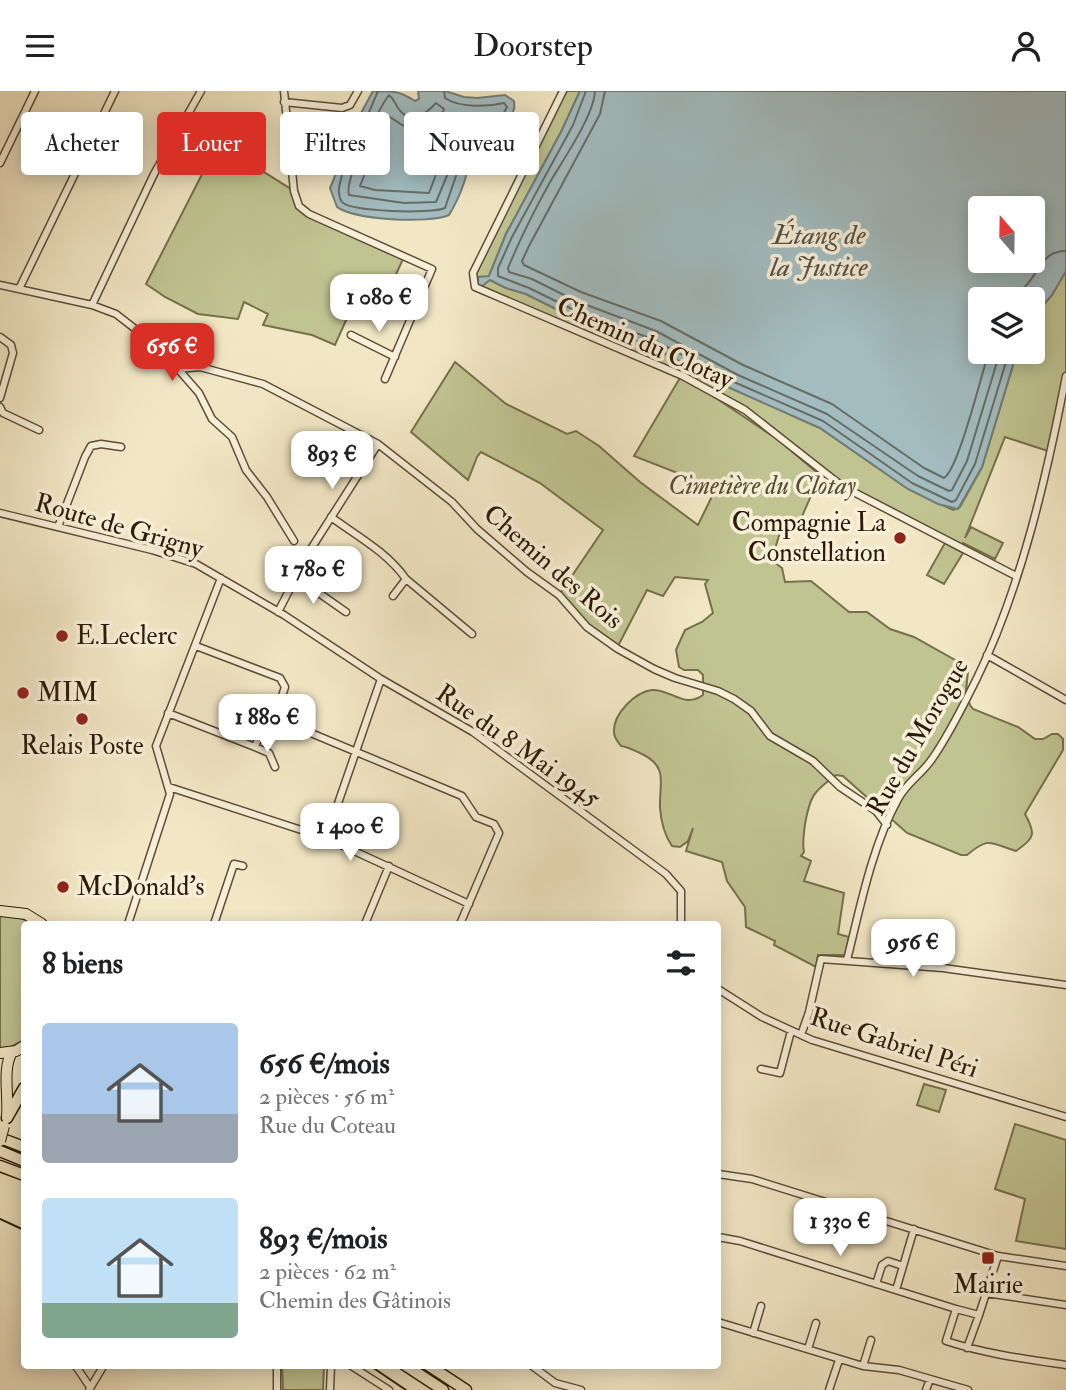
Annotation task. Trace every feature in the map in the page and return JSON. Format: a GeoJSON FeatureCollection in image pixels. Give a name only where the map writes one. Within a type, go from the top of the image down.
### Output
{"type":"FeatureCollection","features":[{"type":"Feature","properties":{"kind":"highway"},"geometry":{"type":"LineString","coordinates":[[6,1122],[21,1094]]}},
{"type":"Feature","properties":{"kind":"highway"},"geometry":{"type":"LineString","coordinates":[[0,1140],[21,1146]]}},
{"type":"Feature","properties":{"kind":"highway"},"geometry":{"type":"LineString","coordinates":[[0,1151],[21,1160]]}},
{"type":"Feature","properties":{"kind":"highway"},"geometry":{"type":"LineString","coordinates":[[0,1166],[21,1174]]}},
{"type":"Feature","properties":{"kind":"highway"},"geometry":{"type":"LineString","coordinates":[[411,1369],[443,1390]]}},
{"type":"Feature","properties":{"kind":"highway"},"geometry":{"type":"LineString","coordinates":[[434,1369],[466,1390]]}},
{"type":"Feature","properties":{"kind":"main road"},"geometry":{"type":"LineString","coordinates":[[0,911],[21,913],[36,921]]}},
{"type":"Feature","properties":{"kind":"main road"},"geometry":{"type":"LineString","coordinates":[[0,1053],[21,1048]]}},
{"type":"Feature","properties":{"kind":"main road"},"geometry":{"type":"LineString","coordinates":[[0,1140],[6,1122],[9,1092],[7,1064],[12,1052]]}},
{"type":"Feature","properties":{"kind":"street"},"geometry":{"type":"LineString","coordinates":[[0,163],[34,91]]}},
{"type":"Feature","properties":{"kind":"street"},"geometry":{"type":"LineString","coordinates":[[19,289],[115,91]]}},
{"type":"Feature","properties":{"kind":"street"},"geometry":{"type":"LineString","coordinates":[[92,305],[154,174],[201,91]]}},
{"type":"Feature","properties":{"kind":"street"},"geometry":{"type":"LineString","coordinates":[[284,91],[294,191],[299,207],[309,214],[432,269],[385,379]]}},
{"type":"Feature","properties":{"kind":"street"},"geometry":{"type":"LineString","coordinates":[[285,101],[342,109],[350,106],[358,91]]}},
{"type":"Feature","properties":{"kind":"street","name":"Chemin du Clotay"},"geometry":{"type":"LineString","coordinates":[[563,91],[473,273],[475,286],[683,376],[745,410],[842,486],[1016,576]]}},
{"type":"Feature","properties":{"kind":"street"},"geometry":{"type":"LineString","coordinates":[[0,285],[92,305],[116,314],[178,369],[199,393],[212,419],[232,437],[246,470],[267,497],[294,541]]}},
{"type":"Feature","properties":{"kind":"street"},"geometry":{"type":"LineString","coordinates":[[397,292],[419,300]]}},
{"type":"Feature","properties":{"kind":"street"},"geometry":{"type":"LineString","coordinates":[[351,335],[395,357]]}},
{"type":"Feature","properties":{"kind":"street"},"geometry":{"type":"LineString","coordinates":[[0,337],[11,345],[13,353],[0,398]]}},
{"type":"Feature","properties":{"kind":"street","name":"Chemin des Rois"},"geometry":{"type":"LineString","coordinates":[[178,369],[200,367],[263,384],[378,444],[452,502],[477,529],[527,572],[559,595],[587,627],[618,649],[654,669],[734,699],[751,711],[770,736],[813,761],[840,787],[876,811],[887,825]]}},
{"type":"Feature","properties":{"kind":"street","name":"Rue du Morogue"},"geometry":{"type":"LineString","coordinates":[[847,960],[867,880],[887,825],[908,783],[922,772],[946,736],[987,655],[1016,576],[1051,452],[1066,376]]}},
{"type":"Feature","properties":{"kind":"street"},"geometry":{"type":"LineString","coordinates":[[0,407],[3,413],[40,430]]}},
{"type":"Feature","properties":{"kind":"street"},"geometry":{"type":"LineString","coordinates":[[58,527],[91,446],[101,444],[121,447]]}},
{"type":"Feature","properties":{"kind":"street"},"geometry":{"type":"LineString","coordinates":[[278,612],[331,517],[378,444]]}},
{"type":"Feature","properties":{"kind":"street","name":"Route de Grigny"},"geometry":{"type":"LineString","coordinates":[[0,513],[182,558],[262,602]]}},
{"type":"Feature","properties":{"kind":"street"},"geometry":{"type":"LineString","coordinates":[[331,517],[391,560],[405,579],[472,634]]}},
{"type":"Feature","properties":{"kind":"street"},"geometry":{"type":"LineString","coordinates":[[296,577],[346,612]]}},
{"type":"Feature","properties":{"kind":"street"},"geometry":{"type":"LineString","coordinates":[[129,921],[170,794],[156,746],[221,578]]}},
{"type":"Feature","properties":{"kind":"street"},"geometry":{"type":"LineString","coordinates":[[393,596],[405,579]]}},
{"type":"Feature","properties":{"kind":"street","name":"Rue du 8 Mai 1945"},"geometry":{"type":"LineString","coordinates":[[262,602],[381,679],[473,732],[673,879],[682,898],[681,921]]}},
{"type":"Feature","properties":{"kind":"street"},"geometry":{"type":"LineString","coordinates":[[196,646],[279,678],[285,687],[276,711],[264,723],[255,747]]}},
{"type":"Feature","properties":{"kind":"street"},"geometry":{"type":"LineString","coordinates":[[987,655],[1066,700]]}},
{"type":"Feature","properties":{"kind":"street"},"geometry":{"type":"LineString","coordinates":[[326,838],[381,679]]}},
{"type":"Feature","properties":{"kind":"street"},"geometry":{"type":"LineString","coordinates":[[168,713],[269,753],[275,767]]}},
{"type":"Feature","properties":{"kind":"street"},"geometry":{"type":"LineString","coordinates":[[270,716],[462,796],[477,817],[494,824],[499,833],[461,921]]}},
{"type":"Feature","properties":{"kind":"street"},"geometry":{"type":"LineString","coordinates":[[169,787],[326,838],[469,904]]}},
{"type":"Feature","properties":{"kind":"street"},"geometry":{"type":"LineString","coordinates":[[215,921],[234,864],[243,866]]}},
{"type":"Feature","properties":{"kind":"street"},"geometry":{"type":"LineString","coordinates":[[366,921],[389,866]]}},
{"type":"Feature","properties":{"kind":"street"},"geometry":{"type":"LineString","coordinates":[[801,1035],[821,959],[943,968],[1066,985]]}},
{"type":"Feature","properties":{"kind":"street","name":"Rue Gabriel Péri"},"geometry":{"type":"LineString","coordinates":[[721,991],[743,1006],[801,1035],[1066,1117]]}},
{"type":"Feature","properties":{"kind":"street"},"geometry":{"type":"LineString","coordinates":[[761,1069],[780,1073],[791,1031]]}},
{"type":"Feature","properties":{"kind":"street"},"geometry":{"type":"LineString","coordinates":[[721,1174],[752,1179],[998,1255],[1066,1266]]}},
{"type":"Feature","properties":{"kind":"street"},"geometry":{"type":"LineString","coordinates":[[896,1290],[914,1229]]}},
{"type":"Feature","properties":{"kind":"street"},"geometry":{"type":"LineString","coordinates":[[721,1238],[740,1241],[979,1315]]}},
{"type":"Feature","properties":{"kind":"street"},"geometry":{"type":"LineString","coordinates":[[967,1348],[998,1255]]}},
{"type":"Feature","properties":{"kind":"street"},"geometry":{"type":"LineString","coordinates":[[876,1284],[882,1265],[888,1261],[903,1266]]}},
{"type":"Feature","properties":{"kind":"street"},"geometry":{"type":"LineString","coordinates":[[986,1293],[1066,1305]]}},
{"type":"Feature","properties":{"kind":"street"},"geometry":{"type":"LineString","coordinates":[[752,1333],[761,1305]]}},
{"type":"Feature","properties":{"kind":"street"},"geometry":{"type":"LineString","coordinates":[[956,1309],[946,1341],[992,1354],[1066,1365]]}},
{"type":"Feature","properties":{"kind":"street"},"geometry":{"type":"LineString","coordinates":[[721,1323],[839,1360],[897,1370],[968,1390]]}},
{"type":"Feature","properties":{"kind":"street"},"geometry":{"type":"LineString","coordinates":[[808,1349],[816,1323]]}},
{"type":"Feature","properties":{"kind":"street"},"geometry":{"type":"LineString","coordinates":[[863,1366],[871,1340]]}},
{"type":"Feature","properties":{"kind":"street"},"geometry":{"type":"LineString","coordinates":[[829,1390],[839,1360]]}},
{"type":"Feature","properties":{"kind":"street"},"geometry":{"type":"LineString","coordinates":[[78,1369],[90,1388],[102,1369]]}},
{"type":"Feature","properties":{"kind":"street"},"geometry":{"type":"LineString","coordinates":[[276,1369],[276,1390]]}},
{"type":"Feature","properties":{"kind":"street"},"geometry":{"type":"LineString","coordinates":[[330,1390],[331,1369]]}},
{"type":"Feature","properties":{"kind":"street"},"geometry":{"type":"LineString","coordinates":[[356,1369],[388,1390]]}},
{"type":"Feature","properties":{"kind":"street"},"geometry":{"type":"LineString","coordinates":[[536,1369],[555,1383],[581,1390]]}},
{"type":"Feature","properties":{"kind":"street"},"geometry":{"type":"LineString","coordinates":[[926,1390],[930,1379]]}},
{"type":"Feature","properties":{"kind":"green space"},"geometry":{"type":"Polygon","coordinates":[[[563,91],[580,91],[539,173],[539,140],[563,91]]]}},
{"type":"Feature","properties":{"kind":"green space"},"geometry":{"type":"Polygon","coordinates":[[[266,173],[294,191],[299,206],[404,257],[379,311],[355,300],[335,345],[312,335],[263,325],[268,314],[244,302],[238,319],[198,314],[146,284],[202,175],[266,173]]]}},
{"type":"Feature","properties":{"kind":"green space","name":"Cimetière du Clotay"},"geometry":{"type":"Polygon","coordinates":[[[522,175],[538,175],[506,234],[489,276],[481,286],[490,280],[568,315],[649,345],[731,388],[820,428],[908,489],[953,510],[960,507],[982,467],[1013,364],[1045,364],[1045,303],[1066,271],[1066,376],[1051,452],[1005,437],[965,538],[971,527],[1003,543],[995,559],[963,543],[962,546],[842,486],[745,410],[698,386],[777,439],[820,475],[797,528],[782,526],[774,552],[766,556],[782,568],[785,582],[811,581],[849,612],[867,612],[890,629],[914,637],[964,665],[968,671],[966,692],[973,709],[1018,727],[1035,739],[1058,734],[1063,739],[1063,750],[1025,814],[1032,831],[1027,843],[1016,851],[985,843],[967,855],[961,855],[907,833],[843,776],[836,775],[822,786],[811,801],[805,824],[804,852],[801,856],[811,861],[804,881],[844,893],[838,934],[849,937],[845,955],[818,955],[816,967],[774,945],[775,941],[746,927],[745,907],[727,881],[722,862],[686,851],[693,828],[688,841],[680,847],[672,846],[661,818],[659,770],[650,759],[621,746],[614,732],[621,711],[632,699],[645,692],[659,691],[690,700],[703,695],[703,675],[698,670],[684,670],[679,667],[676,650],[685,630],[713,613],[705,584],[708,580],[675,577],[663,596],[647,590],[617,648],[587,627],[559,595],[603,530],[540,483],[481,452],[468,480],[411,432],[455,362],[506,404],[567,434],[576,431],[599,446],[640,482],[698,525],[716,488],[634,456],[681,376],[479,290],[472,277],[522,175]]]}},
{"type":"Feature","properties":{"kind":"green space"},"geometry":{"type":"Polygon","coordinates":[[[945,543],[963,553],[944,584],[927,575],[945,543]]]}},
{"type":"Feature","properties":{"kind":"green space"},"geometry":{"type":"Polygon","coordinates":[[[12,914],[27,921],[21,921],[21,1042],[0,1050],[0,915],[12,914]]]}},
{"type":"Feature","properties":{"kind":"green space"},"geometry":{"type":"Polygon","coordinates":[[[924,1084],[946,1090],[939,1112],[917,1105],[924,1084]]]}},
{"type":"Feature","properties":{"kind":"green space"},"geometry":{"type":"Polygon","coordinates":[[[1015,1124],[1066,1140],[1066,1249],[1016,1241],[1025,1199],[995,1189],[1015,1124]]]}},
{"type":"Feature","properties":{"kind":"green space"},"geometry":{"type":"Polygon","coordinates":[[[282,1369],[324,1369],[323,1390],[283,1390],[282,1369]]]}},
{"type":"Feature","properties":{"kind":"water"},"geometry":{"type":"Polygon","coordinates":[[[373,91],[396,92],[415,101],[419,99],[418,91],[445,91],[477,98],[505,95],[514,101],[512,112],[404,112],[404,175],[466,175],[449,215],[439,218],[375,218],[337,207],[330,188],[335,175],[390,175],[390,112],[362,112],[373,91]]]}},
{"type":"Feature","properties":{"kind":"water","name":"Étang de la Justice"},"geometry":{"type":"Polygon","coordinates":[[[580,91],[1066,91],[1066,271],[1045,303],[1045,287],[968,287],[968,364],[1013,364],[982,467],[958,509],[938,504],[908,489],[820,428],[730,388],[649,345],[568,315],[490,280],[481,287],[478,285],[478,277],[489,276],[506,234],[580,91]]]}},
{"type":"Feature","properties":{"kind":"tram line"},"geometry":{"type":"LineString","coordinates":[[0,1219],[21,1229]]}},
{"type":"Feature","properties":{"kind":"tram line"},"geometry":{"type":"LineString","coordinates":[[375,1369],[406,1390]]}},
{"type":"Feature","properties":{"kind":"place","name":"Compagnie La Constellation"},"geometry":{"type":"Point","coordinates":[900,538]}},
{"type":"Feature","properties":{"kind":"place","name":"E.Leclerc"},"geometry":{"type":"Point","coordinates":[62,636]}},
{"type":"Feature","properties":{"kind":"place","name":"MIM"},"geometry":{"type":"Point","coordinates":[23,693]}},
{"type":"Feature","properties":{"kind":"place","name":"Relais Poste"},"geometry":{"type":"Point","coordinates":[82,719]}},
{"type":"Feature","properties":{"kind":"place","name":"McDonald's"},"geometry":{"type":"Point","coordinates":[63,887]}},
{"type":"Feature","properties":{"kind":"place","name":"Mairie"},"geometry":{"type":"Point","coordinates":[988,1258]}}]}
